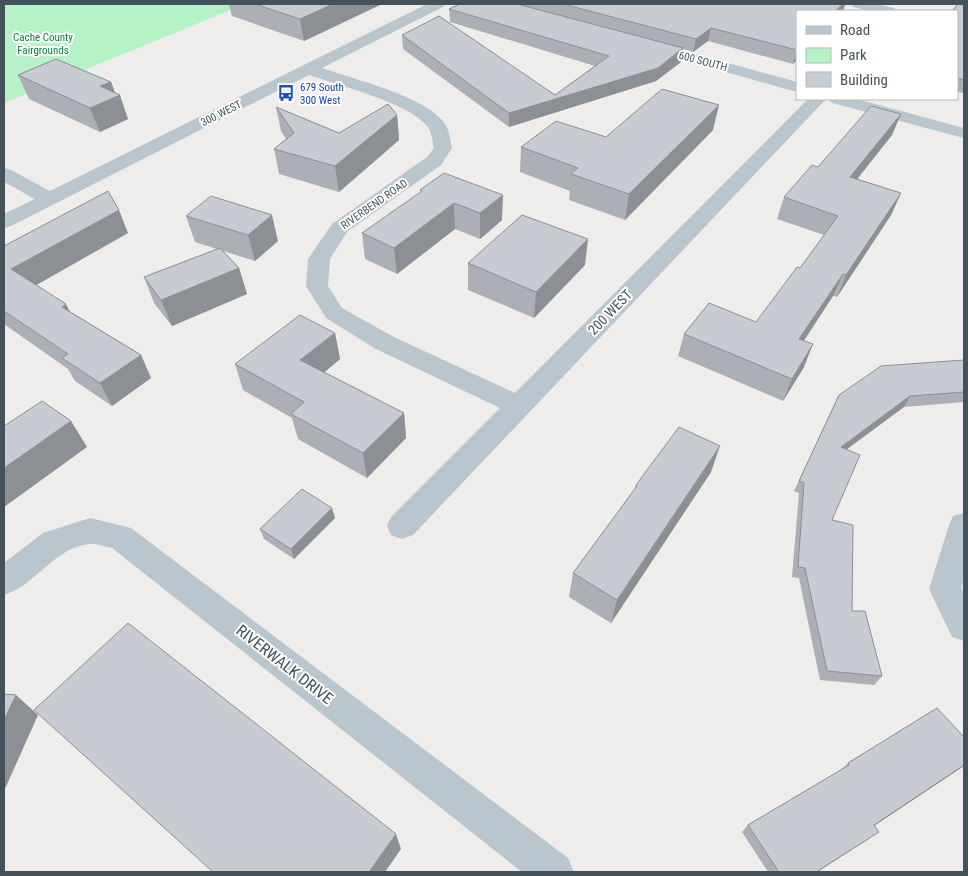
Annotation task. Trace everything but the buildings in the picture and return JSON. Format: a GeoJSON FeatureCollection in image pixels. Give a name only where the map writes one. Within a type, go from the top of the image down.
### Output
{"type":"FeatureCollection","features":[{"type":"Feature","properties":{"kind":"street","name":"300 WEST"},"geometry":{"type":"LineString","coordinates":[[4,222],[438,4]]}},
{"type":"Feature","properties":{"kind":"street"},"geometry":{"type":"LineString","coordinates":[[858,4],[885,10]]}},
{"type":"Feature","properties":{"kind":"street","name":"600 SOUTH"},"geometry":{"type":"LineString","coordinates":[[626,40],[796,87]]}},
{"type":"Feature","properties":{"kind":"street","name":"RIVERBEND ROAD"},"geometry":{"type":"LineString","coordinates":[[308,69],[402,102],[424,112],[437,124],[443,148],[434,161],[339,228],[319,260],[317,286],[334,312],[385,343],[519,406]]}},
{"type":"Feature","properties":{"kind":"street","name":"200 WEST"},"geometry":{"type":"LineString","coordinates":[[402,526],[816,100]]}},
{"type":"Feature","properties":{"kind":"street"},"geometry":{"type":"LineString","coordinates":[[842,100],[964,133]]}},
{"type":"Feature","properties":{"kind":"street"},"geometry":{"type":"LineString","coordinates":[[4,174],[50,199]]}},
{"type":"Feature","properties":{"kind":"street"},"geometry":{"type":"LineString","coordinates":[[964,525],[946,589],[964,626]]}},
{"type":"Feature","properties":{"kind":"street","name":"RIVERWALK DRIVE"},"geometry":{"type":"LineString","coordinates":[[4,581],[54,542],[90,531],[120,537],[554,872]]}},
{"type":"Feature","properties":{"kind":"green space","name":"Cache County Fairgrounds"},"geometry":{"type":"Polygon","coordinates":[[[4,4],[245,4],[4,103],[4,4]]]}},
{"type":"Feature","properties":{"kind":"place","name":"679 South 300 West"},"geometry":{"type":"Point","coordinates":[286,93]}}]}
